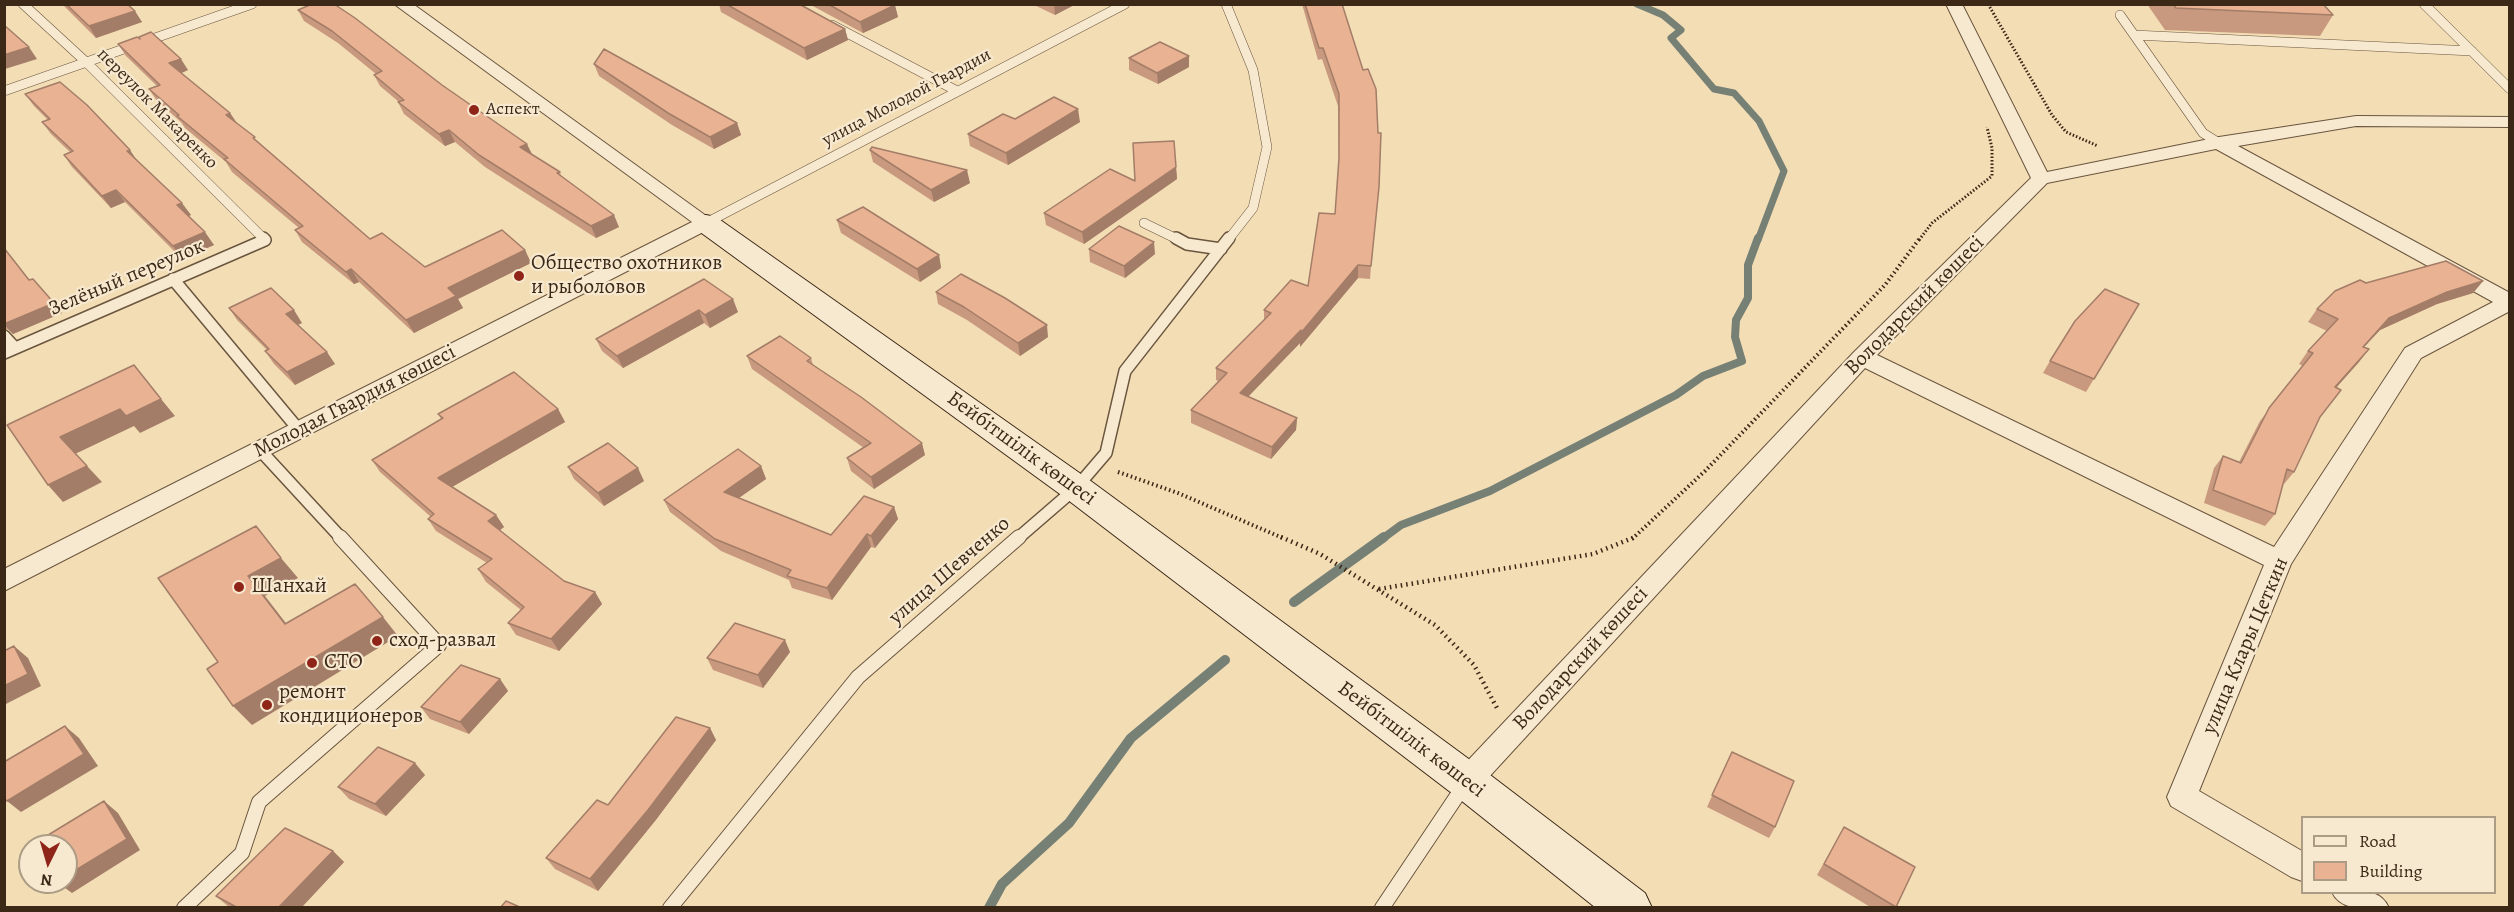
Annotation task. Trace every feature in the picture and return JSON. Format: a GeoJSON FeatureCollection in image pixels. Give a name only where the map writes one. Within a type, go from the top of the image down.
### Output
{"type":"FeatureCollection","features":[{"type":"Feature","properties":{"kind":"street","name":"Бейбітшілік көшесі"},"geometry":{"type":"LineString","coordinates":[[402,4],[706,223],[1088,476],[1467,781],[1630,908]]}},
{"type":"Feature","properties":{"kind":"street"},"geometry":{"type":"LineString","coordinates":[[1953,4],[2041,179],[2219,143],[2356,121],[2510,122]]}},
{"type":"Feature","properties":{"kind":"street"},"geometry":{"type":"LineString","coordinates":[[2219,143],[2509,302]]}},
{"type":"Feature","properties":{"kind":"street","name":"Володарский көшесі"},"geometry":{"type":"LineString","coordinates":[[1467,781],[1862,357],[2041,179]]}},
{"type":"Feature","properties":{"kind":"street","name":"Молодая Гвардия көшесі"},"geometry":{"type":"LineString","coordinates":[[4,581],[706,223]]}},
{"type":"Feature","properties":{"kind":"street","name":"улица Клары Цеткин"},"geometry":{"type":"LineString","coordinates":[[2301,866],[2182,797],[2279,561],[2413,353],[2509,302]]}},
{"type":"Feature","properties":{"kind":"street"},"geometry":{"type":"LineString","coordinates":[[1862,357],[2279,561]]}},
{"type":"Feature","properties":{"kind":"street"},"geometry":{"type":"LineString","coordinates":[[2350,894],[2373,908]]}},
{"type":"Feature","properties":{"kind":"lane","name":"переулок Макаренко"},"geometry":{"type":"LineString","coordinates":[[23,4],[86,62],[265,240]]}},
{"type":"Feature","properties":{"kind":"lane"},"geometry":{"type":"LineString","coordinates":[[4,91],[252,4]]}},
{"type":"Feature","properties":{"kind":"lane","name":"улица Молодой Гвардии"},"geometry":{"type":"LineString","coordinates":[[706,223],[1125,4]]}},
{"type":"Feature","properties":{"kind":"lane","name":"улица Шевченко"},"geometry":{"type":"LineString","coordinates":[[670,908],[858,677],[1088,476],[1106,453],[1125,371],[1253,208],[1267,147],[1252,70],[1226,4]]}},
{"type":"Feature","properties":{"kind":"lane"},"geometry":{"type":"LineString","coordinates":[[2424,4],[2510,89]]}},
{"type":"Feature","properties":{"kind":"lane"},"geometry":{"type":"LineString","coordinates":[[2120,15],[2203,132],[2219,143]]}},
{"type":"Feature","properties":{"kind":"lane"},"geometry":{"type":"LineString","coordinates":[[825,21],[957,90]]}},
{"type":"Feature","properties":{"kind":"lane"},"geometry":{"type":"LineString","coordinates":[[2134,35],[2472,51]]}},
{"type":"Feature","properties":{"kind":"lane"},"geometry":{"type":"LineString","coordinates":[[1144,223],[1187,244],[1221,249]]}},
{"type":"Feature","properties":{"kind":"lane","name":"Зелёный переулок"},"geometry":{"type":"LineString","coordinates":[[10,350],[265,240]]}},
{"type":"Feature","properties":{"kind":"lane"},"geometry":{"type":"LineString","coordinates":[[173,279],[299,430]]}},
{"type":"Feature","properties":{"kind":"lane"},"geometry":{"type":"LineString","coordinates":[[4,336],[10,350]]}},
{"type":"Feature","properties":{"kind":"lane"},"geometry":{"type":"LineString","coordinates":[[184,908],[242,853],[259,802],[439,645],[260,450]]}},
{"type":"Feature","properties":{"kind":"lane"},"geometry":{"type":"LineString","coordinates":[[1382,908],[1467,781]]}},
{"type":"Feature","properties":{"kind":"path"},"geometry":{"type":"LineString","coordinates":[[1988,4],[2052,115],[2066,132],[2102,147],[2142,159]]}},
{"type":"Feature","properties":{"kind":"path"},"geometry":{"type":"LineString","coordinates":[[1378,590],[1593,554],[1634,538],[1706,471],[1885,285],[1932,224],[1992,176],[1992,148],[1985,118]]}},
{"type":"Feature","properties":{"kind":"path"},"geometry":{"type":"LineString","coordinates":[[1088,476],[1178,493],[1320,554],[1351,573],[1435,626],[1474,665],[1510,735]]}},
{"type":"Feature","properties":{"kind":"building"},"geometry":{"type":"Polygon","coordinates":[[[66,4],[127,4],[135,11],[89,26],[66,4]]]}},
{"type":"Feature","properties":{"kind":"building"},"geometry":{"type":"Polygon","coordinates":[[[312,4],[334,4],[355,18],[442,85],[527,144],[520,147],[560,172],[557,173],[614,215],[591,226],[479,155],[449,130],[439,134],[398,102],[404,100],[374,75],[382,71],[332,31],[298,10],[312,4]]]}},
{"type":"Feature","properties":{"kind":"building"},"geometry":{"type":"Polygon","coordinates":[[[726,4],[799,4],[845,29],[804,48],[726,4]]]}},
{"type":"Feature","properties":{"kind":"building"},"geometry":{"type":"Polygon","coordinates":[[[828,4],[894,4],[895,5],[860,22],[828,4]]]}},
{"type":"Feature","properties":{"kind":"building"},"geometry":{"type":"Polygon","coordinates":[[[1305,4],[1342,4],[1363,70],[1368,69],[1376,89],[1378,133],[1381,133],[1379,187],[1371,266],[1358,265],[1300,334],[1301,330],[1240,393],[1297,418],[1272,447],[1191,410],[1227,373],[1216,368],[1271,313],[1264,310],[1291,280],[1308,286],[1319,213],[1335,214],[1339,158],[1339,94],[1323,48],[1319,48],[1305,4]]]}},
{"type":"Feature","properties":{"kind":"building"},"geometry":{"type":"Polygon","coordinates":[[[2173,4],[2323,4],[2333,15],[2176,8],[2173,4]]]}},
{"type":"Feature","properties":{"kind":"building"},"geometry":{"type":"Polygon","coordinates":[[[4,25],[29,47],[4,55],[4,25]]]}},
{"type":"Feature","properties":{"kind":"building"},"geometry":{"type":"Polygon","coordinates":[[[151,32],[181,59],[169,63],[230,113],[226,115],[255,137],[253,138],[370,239],[382,233],[425,267],[502,230],[525,250],[448,288],[456,296],[406,320],[351,269],[346,272],[295,230],[303,226],[224,159],[228,158],[177,116],[179,115],[149,89],[160,85],[118,44],[137,37],[140,39],[139,37],[151,32]]]}},
{"type":"Feature","properties":{"kind":"building"},"geometry":{"type":"Polygon","coordinates":[[[1160,42],[1189,56],[1157,73],[1129,58],[1160,42]]]}},
{"type":"Feature","properties":{"kind":"building"},"geometry":{"type":"Polygon","coordinates":[[[604,49],[737,123],[710,137],[668,113],[594,64],[604,49]]]}},
{"type":"Feature","properties":{"kind":"building"},"geometry":{"type":"Polygon","coordinates":[[[60,82],[87,105],[130,150],[127,151],[182,203],[177,205],[205,232],[173,246],[116,190],[102,196],[64,155],[73,151],[42,122],[50,119],[25,94],[60,82]]]}},
{"type":"Feature","properties":{"kind":"building"},"geometry":{"type":"Polygon","coordinates":[[[1054,97],[1078,109],[1006,153],[968,134],[1003,114],[1015,119],[1054,97]]]}},
{"type":"Feature","properties":{"kind":"building"},"geometry":{"type":"Polygon","coordinates":[[[1174,141],[1176,167],[1082,232],[1044,213],[1110,169],[1135,181],[1133,143],[1174,141]]]}},
{"type":"Feature","properties":{"kind":"building"},"geometry":{"type":"Polygon","coordinates":[[[872,147],[967,170],[931,190],[870,150],[872,147]]]}},
{"type":"Feature","properties":{"kind":"building"},"geometry":{"type":"Polygon","coordinates":[[[863,207],[939,255],[917,269],[837,220],[863,207]]]}},
{"type":"Feature","properties":{"kind":"building"},"geometry":{"type":"Polygon","coordinates":[[[1119,226],[1154,242],[1124,266],[1089,249],[1119,226]]]}},
{"type":"Feature","properties":{"kind":"building"},"geometry":{"type":"Polygon","coordinates":[[[4,248],[29,280],[33,279],[54,303],[4,324],[4,248]]]}},
{"type":"Feature","properties":{"kind":"building"},"geometry":{"type":"Polygon","coordinates":[[[2446,261],[2483,281],[2447,292],[2389,318],[2363,347],[2369,349],[2335,387],[2341,390],[2320,417],[2294,472],[2287,469],[2275,514],[2213,490],[2223,456],[2241,463],[2269,408],[2313,353],[2308,351],[2338,319],[2317,309],[2335,291],[2360,280],[2366,283],[2446,261]]]}},
{"type":"Feature","properties":{"kind":"building"},"geometry":{"type":"Polygon","coordinates":[[[961,274],[1005,298],[1047,325],[1018,343],[964,307],[936,292],[961,274]]]}},
{"type":"Feature","properties":{"kind":"building"},"geometry":{"type":"Polygon","coordinates":[[[704,279],[733,299],[705,315],[699,310],[617,356],[596,339],[704,279]]]}},
{"type":"Feature","properties":{"kind":"building"},"geometry":{"type":"Polygon","coordinates":[[[271,288],[294,310],[286,314],[327,352],[287,372],[265,351],[269,349],[229,308],[271,288]]]}},
{"type":"Feature","properties":{"kind":"building"},"geometry":{"type":"Polygon","coordinates":[[[2105,289],[2139,304],[2094,379],[2050,361],[2075,321],[2105,289]]]}},
{"type":"Feature","properties":{"kind":"building"},"geometry":{"type":"Polygon","coordinates":[[[780,336],[811,358],[807,361],[861,397],[922,443],[871,477],[847,458],[871,443],[747,356],[780,336]]]}},
{"type":"Feature","properties":{"kind":"building"},"geometry":{"type":"Polygon","coordinates":[[[134,365],[161,399],[126,416],[120,409],[60,437],[87,466],[48,485],[7,425],[134,365]]]}},
{"type":"Feature","properties":{"kind":"building"},"geometry":{"type":"Polygon","coordinates":[[[514,372],[558,409],[438,478],[496,515],[488,521],[564,581],[595,592],[551,639],[508,623],[524,607],[478,569],[492,559],[428,519],[434,514],[372,460],[443,418],[438,414],[514,372]]]}},
{"type":"Feature","properties":{"kind":"building"},"geometry":{"type":"Polygon","coordinates":[[[608,443],[638,468],[598,493],[568,467],[608,443]]]}},
{"type":"Feature","properties":{"kind":"building"},"geometry":{"type":"Polygon","coordinates":[[[738,449],[761,466],[724,492],[831,535],[864,496],[894,507],[871,536],[867,534],[827,588],[787,576],[791,570],[715,539],[664,500],[738,449]]]}},
{"type":"Feature","properties":{"kind":"building"},"geometry":{"type":"Polygon","coordinates":[[[256,526],[281,558],[248,576],[285,624],[355,584],[383,617],[233,706],[207,669],[218,662],[158,578],[256,526]]]}},
{"type":"Feature","properties":{"kind":"building"},"geometry":{"type":"Polygon","coordinates":[[[735,623],[785,640],[758,675],[707,658],[735,623]]]}},
{"type":"Feature","properties":{"kind":"building"},"geometry":{"type":"Polygon","coordinates":[[[14,646],[28,674],[4,686],[4,651],[14,646]]]}},
{"type":"Feature","properties":{"kind":"building"},"geometry":{"type":"Polygon","coordinates":[[[461,665],[500,679],[460,722],[421,707],[461,665]]]}},
{"type":"Feature","properties":{"kind":"building"},"geometry":{"type":"Polygon","coordinates":[[[676,717],[710,728],[648,810],[590,879],[546,858],[597,800],[608,805],[676,717]]]}},
{"type":"Feature","properties":{"kind":"building"},"geometry":{"type":"Polygon","coordinates":[[[65,726],[84,754],[7,801],[4,798],[4,762],[65,726]]]}},
{"type":"Feature","properties":{"kind":"building"},"geometry":{"type":"Polygon","coordinates":[[[378,747],[415,763],[375,804],[338,787],[378,747]]]}},
{"type":"Feature","properties":{"kind":"building"},"geometry":{"type":"Polygon","coordinates":[[[1732,752],[1794,781],[1775,827],[1712,795],[1732,752]]]}},
{"type":"Feature","properties":{"kind":"building"},"geometry":{"type":"Polygon","coordinates":[[[104,801],[127,839],[78,869],[78,834],[50,834],[104,801]]]}},
{"type":"Feature","properties":{"kind":"building"},"geometry":{"type":"Polygon","coordinates":[[[1844,827],[1915,867],[1896,907],[1824,864],[1844,827]]]}},
{"type":"Feature","properties":{"kind":"building"},"geometry":{"type":"Polygon","coordinates":[[[285,828],[333,851],[278,908],[238,908],[216,896],[285,828]]]}},
{"type":"Feature","properties":{"kind":"building"},"geometry":{"type":"Polygon","coordinates":[[[506,901],[522,908],[500,908],[506,901]]]}},
{"type":"Feature","properties":{"kind":"waterway"},"geometry":{"type":"LineString","coordinates":[[1637,4],[1663,15],[1681,30],[1671,38],[1714,89],[1734,93],[1759,121],[1784,171],[1758,240]]}},
{"type":"Feature","properties":{"kind":"waterway"},"geometry":{"type":"LineString","coordinates":[[1382,539],[1401,525],[1490,491],[1676,395],[1703,376],[1742,361],[1735,337],[1736,320],[1748,298],[1748,265],[1758,238]]}},
{"type":"Feature","properties":{"kind":"waterway"},"geometry":{"type":"LineString","coordinates":[[1294,602],[1384,537]]}},
{"type":"Feature","properties":{"kind":"waterway"},"geometry":{"type":"LineString","coordinates":[[989,908],[1002,884],[1069,823],[1131,738],[1225,660]]}},
{"type":"Feature","properties":{"kind":"place","name":"Аспект"},"geometry":{"type":"Point","coordinates":[474,110]}},
{"type":"Feature","properties":{"kind":"place","name":"Общество охотников и рыболовов"},"geometry":{"type":"Point","coordinates":[519,276]}},
{"type":"Feature","properties":{"kind":"place","name":"Шанхай"},"geometry":{"type":"Point","coordinates":[239,587]}},
{"type":"Feature","properties":{"kind":"place","name":"сход-развал"},"geometry":{"type":"Point","coordinates":[377,641]}},
{"type":"Feature","properties":{"kind":"place","name":"СТО"},"geometry":{"type":"Point","coordinates":[312,663]}},
{"type":"Feature","properties":{"kind":"place","name":"ремонт кондиционеров"},"geometry":{"type":"Point","coordinates":[267,705]}}]}
